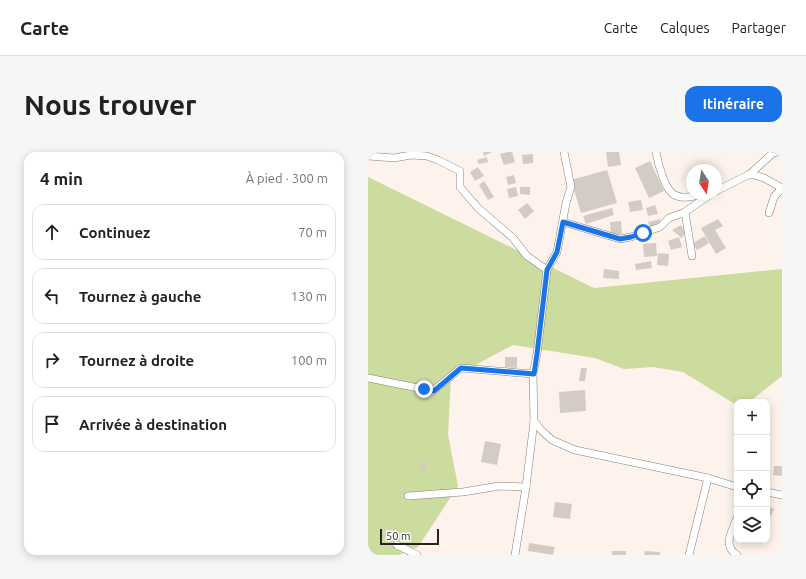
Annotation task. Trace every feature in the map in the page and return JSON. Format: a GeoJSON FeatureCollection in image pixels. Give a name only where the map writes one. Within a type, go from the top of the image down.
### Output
{"type":"FeatureCollection","features":[{"type":"Feature","properties":{"kind":"street"},"geometry":{"type":"LineString","coordinates":[[515,555],[526,486],[534,421],[534,374],[547,270],[557,252],[571,187],[564,152]]}},
{"type":"Feature","properties":{"kind":"street"},"geometry":{"type":"LineString","coordinates":[[656,152],[657,160],[667,189],[675,196],[686,196]]}},
{"type":"Feature","properties":{"kind":"street"},"geometry":{"type":"LineString","coordinates":[[722,188],[750,174],[773,153],[777,152]]}},
{"type":"Feature","properties":{"kind":"street"},"geometry":{"type":"LineString","coordinates":[[368,156],[394,158],[412,153],[428,156],[460,171],[460,187],[474,203],[513,238],[527,256],[547,270]]}},
{"type":"Feature","properties":{"kind":"street"},"geometry":{"type":"LineString","coordinates":[[750,174],[764,178],[782,188],[774,197],[769,213]]}},
{"type":"Feature","properties":{"kind":"street"},"geometry":{"type":"LineString","coordinates":[[563,222],[620,239],[631,237],[660,227],[668,218],[685,212],[702,200]]}},
{"type":"Feature","properties":{"kind":"street"},"geometry":{"type":"LineString","coordinates":[[685,212],[692,256]]}},
{"type":"Feature","properties":{"kind":"street"},"geometry":{"type":"LineString","coordinates":[[368,378],[434,391],[461,368],[534,374]]}},
{"type":"Feature","properties":{"kind":"street"},"geometry":{"type":"LineString","coordinates":[[534,421],[552,440],[575,450],[708,478],[734,486]]}},
{"type":"Feature","properties":{"kind":"street"},"geometry":{"type":"LineString","coordinates":[[689,555],[708,478]]}},
{"type":"Feature","properties":{"kind":"street"},"geometry":{"type":"LineString","coordinates":[[408,496],[463,492],[499,486],[526,486]]}},
{"type":"Feature","properties":{"kind":"street"},"geometry":{"type":"LineString","coordinates":[[770,493],[782,495]]}},
{"type":"Feature","properties":{"kind":"street"},"geometry":{"type":"LineString","coordinates":[[734,526],[728,547],[737,555]]}},
{"type":"Feature","properties":{"kind":"street"},"geometry":{"type":"LineString","coordinates":[[397,545],[417,555]]}},
{"type":"Feature","properties":{"kind":"green space"},"geometry":{"type":"Polygon","coordinates":[[[368,177],[594,288],[782,269],[782,376],[753,399],[734,399],[733,403],[683,372],[653,367],[624,369],[595,358],[513,345],[451,378],[448,435],[458,486],[418,547],[399,555],[368,555],[368,177]]]}},
{"type":"Feature","properties":{"kind":"building"},"geometry":{"type":"Polygon","coordinates":[[[483,152],[492,152],[484,156],[483,152]]]}},
{"type":"Feature","properties":{"kind":"building"},"geometry":{"type":"Polygon","coordinates":[[[512,152],[515,162],[504,165],[500,154],[512,152]]]}},
{"type":"Feature","properties":{"kind":"building"},"geometry":{"type":"Polygon","coordinates":[[[606,152],[619,152],[621,165],[608,167],[606,152]]]}},
{"type":"Feature","properties":{"kind":"building"},"geometry":{"type":"Polygon","coordinates":[[[533,154],[533,163],[523,164],[522,155],[533,154]]]}},
{"type":"Feature","properties":{"kind":"building"},"geometry":{"type":"Polygon","coordinates":[[[487,157],[488,162],[479,164],[477,160],[487,157]]]}},
{"type":"Feature","properties":{"kind":"building"},"geometry":{"type":"Polygon","coordinates":[[[650,161],[664,191],[649,198],[635,168],[650,161]]]}},
{"type":"Feature","properties":{"kind":"building"},"geometry":{"type":"Polygon","coordinates":[[[478,167],[484,176],[475,181],[470,172],[478,167]]]}},
{"type":"Feature","properties":{"kind":"building"},"geometry":{"type":"Polygon","coordinates":[[[607,170],[617,203],[581,213],[571,180],[607,170]]]}},
{"type":"Feature","properties":{"kind":"building"},"geometry":{"type":"Polygon","coordinates":[[[514,175],[516,183],[508,185],[506,177],[514,175]]]}},
{"type":"Feature","properties":{"kind":"building"},"geometry":{"type":"Polygon","coordinates":[[[484,181],[494,197],[488,200],[479,185],[484,181]]]}},
{"type":"Feature","properties":{"kind":"building"},"geometry":{"type":"Polygon","coordinates":[[[516,187],[518,196],[509,198],[507,189],[516,187]]]}},
{"type":"Feature","properties":{"kind":"building"},"geometry":{"type":"Polygon","coordinates":[[[520,187],[530,187],[530,195],[520,194],[520,187]]]}},
{"type":"Feature","properties":{"kind":"building"},"geometry":{"type":"Polygon","coordinates":[[[641,200],[643,210],[630,212],[628,202],[641,200]]]}},
{"type":"Feature","properties":{"kind":"building"},"geometry":{"type":"Polygon","coordinates":[[[527,203],[534,211],[525,219],[518,210],[527,203]]]}},
{"type":"Feature","properties":{"kind":"building"},"geometry":{"type":"Polygon","coordinates":[[[655,205],[658,214],[648,216],[646,208],[655,205]]]}},
{"type":"Feature","properties":{"kind":"building"},"geometry":{"type":"Polygon","coordinates":[[[612,208],[614,215],[586,224],[583,216],[612,208]]]}},
{"type":"Feature","properties":{"kind":"building"},"geometry":{"type":"Polygon","coordinates":[[[660,219],[661,225],[650,228],[648,222],[660,219]]]}},
{"type":"Feature","properties":{"kind":"building"},"geometry":{"type":"Polygon","coordinates":[[[718,219],[723,226],[715,230],[726,248],[716,254],[701,228],[718,219]]]}},
{"type":"Feature","properties":{"kind":"building"},"geometry":{"type":"Polygon","coordinates":[[[621,221],[622,234],[611,235],[610,222],[621,221]]]}},
{"type":"Feature","properties":{"kind":"building"},"geometry":{"type":"Polygon","coordinates":[[[681,225],[685,233],[682,238],[672,230],[681,225]]]}},
{"type":"Feature","properties":{"kind":"building"},"geometry":{"type":"Polygon","coordinates":[[[705,236],[709,243],[697,250],[693,243],[705,236]]]}},
{"type":"Feature","properties":{"kind":"building"},"geometry":{"type":"Polygon","coordinates":[[[679,237],[682,247],[671,250],[668,241],[679,237]]]}},
{"type":"Feature","properties":{"kind":"building"},"geometry":{"type":"Polygon","coordinates":[[[656,243],[657,256],[644,257],[643,244],[656,243]]]}},
{"type":"Feature","properties":{"kind":"building"},"geometry":{"type":"Polygon","coordinates":[[[658,253],[669,254],[668,266],[657,265],[658,253]]]}},
{"type":"Feature","properties":{"kind":"building"},"geometry":{"type":"Polygon","coordinates":[[[651,261],[652,268],[636,270],[635,264],[651,261]]]}},
{"type":"Feature","properties":{"kind":"building"},"geometry":{"type":"Polygon","coordinates":[[[604,269],[619,271],[619,279],[603,278],[604,269]]]}},
{"type":"Feature","properties":{"kind":"building"},"geometry":{"type":"Polygon","coordinates":[[[505,357],[517,357],[517,368],[505,367],[505,357]]]}},
{"type":"Feature","properties":{"kind":"building"},"geometry":{"type":"Polygon","coordinates":[[[581,368],[587,368],[585,381],[579,381],[581,368]]]}},
{"type":"Feature","properties":{"kind":"building"},"geometry":{"type":"Polygon","coordinates":[[[585,390],[586,411],[560,413],[559,392],[585,390]]]}},
{"type":"Feature","properties":{"kind":"building"},"geometry":{"type":"Polygon","coordinates":[[[485,441],[501,444],[497,465],[481,462],[485,441]]]}},
{"type":"Feature","properties":{"kind":"building"},"geometry":{"type":"Polygon","coordinates":[[[420,462],[426,462],[426,472],[421,472],[420,462]]]}},
{"type":"Feature","properties":{"kind":"building"},"geometry":{"type":"Polygon","coordinates":[[[774,466],[782,466],[782,476],[773,475],[774,466]]]}},
{"type":"Feature","properties":{"kind":"building"},"geometry":{"type":"Polygon","coordinates":[[[555,502],[572,504],[570,519],[553,517],[555,502]]]}},
{"type":"Feature","properties":{"kind":"building"},"geometry":{"type":"Polygon","coordinates":[[[770,507],[774,509],[770,518],[770,507]]]}},
{"type":"Feature","properties":{"kind":"building"},"geometry":{"type":"Polygon","coordinates":[[[529,543],[555,547],[553,555],[528,551],[529,543]]]}},
{"type":"Feature","properties":{"kind":"building"},"geometry":{"type":"Polygon","coordinates":[[[612,551],[626,551],[626,555],[612,555],[612,551]]]}},
{"type":"Feature","properties":{"kind":"building"},"geometry":{"type":"Polygon","coordinates":[[[645,551],[660,552],[660,555],[644,555],[645,551]]]}},
{"type":"Feature","properties":{"kind":"route"},"geometry":{"type":"LineString","coordinates":[[424,389],[434,391],[461,368],[534,374],[547,270],[557,252],[563,222],[620,239],[643,233]]}}]}
